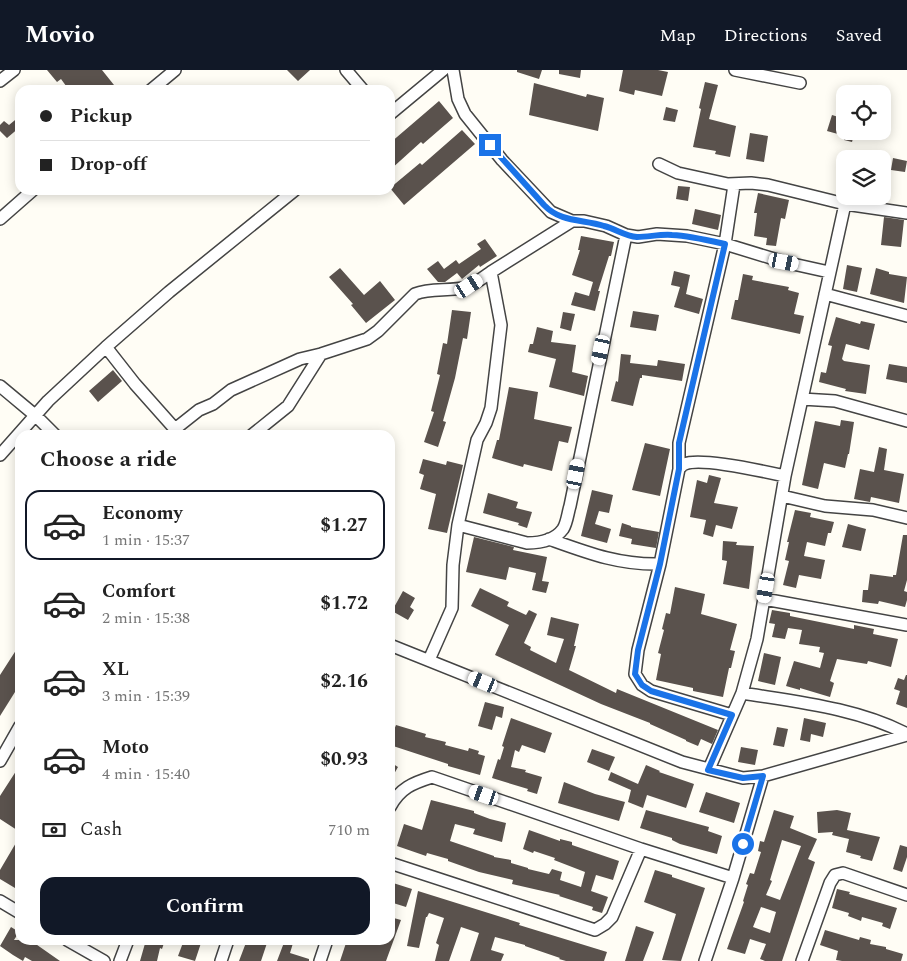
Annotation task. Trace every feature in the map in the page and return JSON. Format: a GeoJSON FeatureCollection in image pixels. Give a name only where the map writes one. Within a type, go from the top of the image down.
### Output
{"type":"FeatureCollection","features":[{"type":"Feature","properties":{"kind":"street"},"geometry":{"type":"LineString","coordinates":[[0,81],[14,70]]}},
{"type":"Feature","properties":{"kind":"street"},"geometry":{"type":"LineString","coordinates":[[157,85],[176,70]]}},
{"type":"Feature","properties":{"kind":"street"},"geometry":{"type":"LineString","coordinates":[[346,70],[359,85]]}},
{"type":"Feature","properties":{"kind":"street"},"geometry":{"type":"LineString","coordinates":[[395,110],[443,70]]}},
{"type":"Feature","properties":{"kind":"street"},"geometry":{"type":"LineString","coordinates":[[453,70],[458,99],[465,114],[502,160],[551,212],[572,221],[584,221],[606,226],[626,235],[638,237],[671,235],[725,244],[784,262],[829,272]]}},
{"type":"Feature","properties":{"kind":"street"},"geometry":{"type":"LineString","coordinates":[[735,70],[800,83]]}},
{"type":"Feature","properties":{"kind":"street"},"geometry":{"type":"LineString","coordinates":[[660,164],[678,173],[734,185],[751,183],[768,185],[836,202]]}},
{"type":"Feature","properties":{"kind":"street"},"geometry":{"type":"LineString","coordinates":[[732,715],[651,691],[642,685],[635,674],[638,650],[660,564],[679,469],[679,443],[725,244],[734,185]]}},
{"type":"Feature","properties":{"kind":"street"},"geometry":{"type":"LineString","coordinates":[[0,219],[27,195]]}},
{"type":"Feature","properties":{"kind":"street"},"geometry":{"type":"LineString","coordinates":[[23,430],[48,401],[106,347],[169,292],[289,195]]}},
{"type":"Feature","properties":{"kind":"street"},"geometry":{"type":"LineString","coordinates":[[708,770],[742,693],[757,639],[785,476],[845,205]]}},
{"type":"Feature","properties":{"kind":"street"},"geometry":{"type":"LineString","coordinates":[[853,205],[907,212]]}},
{"type":"Feature","properties":{"kind":"street"},"geometry":{"type":"LineString","coordinates":[[180,430],[199,410],[213,404],[231,390],[300,359],[367,339],[378,331],[415,294],[460,289],[469,286],[572,221]]}},
{"type":"Feature","properties":{"kind":"street"},"geometry":{"type":"LineString","coordinates":[[458,526],[527,543],[543,542],[562,529],[570,506],[626,235]]}},
{"type":"Feature","properties":{"kind":"street"},"geometry":{"type":"LineString","coordinates":[[429,660],[452,608],[453,565],[458,526],[476,440],[486,423],[491,408],[501,325],[491,272]]}},
{"type":"Feature","properties":{"kind":"street"},"geometry":{"type":"LineString","coordinates":[[825,294],[907,316]]}},
{"type":"Feature","properties":{"kind":"street"},"geometry":{"type":"LineString","coordinates":[[106,347],[135,384],[176,430]]}},
{"type":"Feature","properties":{"kind":"street"},"geometry":{"type":"LineString","coordinates":[[258,430],[288,406],[321,354]]}},
{"type":"Feature","properties":{"kind":"street"},"geometry":{"type":"LineString","coordinates":[[0,386],[50,430]]}},
{"type":"Feature","properties":{"kind":"street"},"geometry":{"type":"LineString","coordinates":[[802,399],[835,402],[907,421]]}},
{"type":"Feature","properties":{"kind":"street"},"geometry":{"type":"LineString","coordinates":[[0,455],[15,439]]}},
{"type":"Feature","properties":{"kind":"street"},"geometry":{"type":"LineString","coordinates":[[679,469],[684,464],[696,462],[785,476]]}},
{"type":"Feature","properties":{"kind":"street"},"geometry":{"type":"LineString","coordinates":[[782,496],[825,506],[873,510],[907,518]]}},
{"type":"Feature","properties":{"kind":"street"},"geometry":{"type":"LineString","coordinates":[[549,539],[606,559],[634,564],[660,564]]}},
{"type":"Feature","properties":{"kind":"street"},"geometry":{"type":"LineString","coordinates":[[764,599],[907,625]]}},
{"type":"Feature","properties":{"kind":"street"},"geometry":{"type":"LineString","coordinates":[[395,647],[682,762],[743,778],[763,776],[907,734]]}},
{"type":"Feature","properties":{"kind":"street"},"geometry":{"type":"LineString","coordinates":[[742,693],[828,708],[890,725],[907,734]]}},
{"type":"Feature","properties":{"kind":"street"},"geometry":{"type":"LineString","coordinates":[[0,761],[15,735]]}},
{"type":"Feature","properties":{"kind":"street"},"geometry":{"type":"LineString","coordinates":[[705,961],[733,878],[763,776]]}},
{"type":"Feature","properties":{"kind":"street"},"geometry":{"type":"LineString","coordinates":[[395,797],[414,783],[432,777],[641,850],[733,878]]}},
{"type":"Feature","properties":{"kind":"street"},"geometry":{"type":"LineString","coordinates":[[395,865],[594,930],[605,924],[612,917],[641,850]]}},
{"type":"Feature","properties":{"kind":"street"},"geometry":{"type":"LineString","coordinates":[[802,961],[830,883],[835,875],[842,873],[907,895]]}},
{"type":"Feature","properties":{"kind":"street"},"geometry":{"type":"LineString","coordinates":[[0,901],[15,909]]}},
{"type":"Feature","properties":{"kind":"street"},"geometry":{"type":"LineString","coordinates":[[76,945],[104,961]]}},
{"type":"Feature","properties":{"kind":"street"},"geometry":{"type":"LineString","coordinates":[[120,961],[126,945]]}},
{"type":"Feature","properties":{"kind":"street"},"geometry":{"type":"LineString","coordinates":[[220,961],[226,945]]}},
{"type":"Feature","properties":{"kind":"street"},"geometry":{"type":"LineString","coordinates":[[320,961],[325,945]]}},
{"type":"Feature","properties":{"kind":"building"},"geometry":{"type":"Polygon","coordinates":[[[47,70],[102,70],[114,85],[65,85],[61,79],[57,82],[47,70]]]}},
{"type":"Feature","properties":{"kind":"building"},"geometry":{"type":"Polygon","coordinates":[[[287,70],[310,70],[298,81],[287,70]]]}},
{"type":"Feature","properties":{"kind":"building"},"geometry":{"type":"Polygon","coordinates":[[[517,70],[542,70],[539,79],[517,72],[517,70]]]}},
{"type":"Feature","properties":{"kind":"building"},"geometry":{"type":"Polygon","coordinates":[[[559,70],[581,70],[580,78],[559,74],[559,70]]]}},
{"type":"Feature","properties":{"kind":"building"},"geometry":{"type":"Polygon","coordinates":[[[623,70],[658,70],[668,72],[662,96],[635,90],[634,95],[619,91],[623,70]]]}},
{"type":"Feature","properties":{"kind":"building"},"geometry":{"type":"Polygon","coordinates":[[[705,82],[718,85],[709,119],[736,126],[730,157],[715,154],[716,151],[693,147],[705,82]]]}},
{"type":"Feature","properties":{"kind":"building"},"geometry":{"type":"Polygon","coordinates":[[[534,83],[586,97],[587,94],[604,98],[598,131],[529,115],[534,83]]]}},
{"type":"Feature","properties":{"kind":"building"},"geometry":{"type":"Polygon","coordinates":[[[439,101],[453,118],[423,144],[421,142],[395,165],[395,139],[439,101]]]}},
{"type":"Feature","properties":{"kind":"building"},"geometry":{"type":"Polygon","coordinates":[[[666,107],[678,110],[675,122],[663,120],[666,107]]]}},
{"type":"Feature","properties":{"kind":"building"},"geometry":{"type":"Polygon","coordinates":[[[832,115],[836,116],[836,134],[827,131],[832,115]]]}},
{"type":"Feature","properties":{"kind":"building"},"geometry":{"type":"Polygon","coordinates":[[[15,120],[15,131],[7,138],[0,131],[0,125],[4,121],[9,125],[15,120]]]}},
{"type":"Feature","properties":{"kind":"building"},"geometry":{"type":"Polygon","coordinates":[[[462,130],[475,144],[404,205],[395,194],[395,184],[420,163],[422,165],[462,130]]]}},
{"type":"Feature","properties":{"kind":"building"},"geometry":{"type":"Polygon","coordinates":[[[750,133],[768,136],[764,162],[746,159],[750,133]]]}},
{"type":"Feature","properties":{"kind":"building"},"geometry":{"type":"Polygon","coordinates":[[[893,158],[907,161],[905,172],[891,170],[893,158]]]}},
{"type":"Feature","properties":{"kind":"building"},"geometry":{"type":"Polygon","coordinates":[[[678,186],[690,187],[688,201],[676,199],[678,186]]]}},
{"type":"Feature","properties":{"kind":"building"},"geometry":{"type":"Polygon","coordinates":[[[758,193],[789,200],[785,219],[781,218],[776,246],[766,245],[767,238],[754,236],[757,213],[754,213],[758,193]]]}},
{"type":"Feature","properties":{"kind":"building"},"geometry":{"type":"Polygon","coordinates":[[[695,209],[721,215],[718,230],[692,224],[695,209]]]}},
{"type":"Feature","properties":{"kind":"building"},"geometry":{"type":"Polygon","coordinates":[[[884,217],[904,220],[901,247],[881,245],[884,217]]]}},
{"type":"Feature","properties":{"kind":"building"},"geometry":{"type":"Polygon","coordinates":[[[581,236],[614,242],[598,291],[600,291],[595,311],[571,305],[575,292],[589,296],[593,282],[572,275],[580,250],[578,250],[581,236]]]}},
{"type":"Feature","properties":{"kind":"building"},"geometry":{"type":"Polygon","coordinates":[[[485,239],[497,256],[480,267],[479,265],[462,279],[457,273],[445,282],[438,282],[427,269],[438,261],[444,269],[456,260],[459,264],[481,249],[477,244],[485,239]]]}},
{"type":"Feature","properties":{"kind":"building"},"geometry":{"type":"Polygon","coordinates":[[[847,265],[862,268],[857,292],[843,289],[847,265]]]}},
{"type":"Feature","properties":{"kind":"building"},"geometry":{"type":"Polygon","coordinates":[[[340,268],[364,295],[380,281],[395,300],[366,323],[351,305],[353,304],[329,277],[340,268]]]}},
{"type":"Feature","properties":{"kind":"building"},"geometry":{"type":"Polygon","coordinates":[[[876,268],[889,272],[889,274],[907,277],[904,303],[870,294],[876,268]]]}},
{"type":"Feature","properties":{"kind":"building"},"geometry":{"type":"Polygon","coordinates":[[[674,271],[690,275],[686,294],[703,299],[699,314],[674,307],[680,287],[671,285],[674,271]]]}},
{"type":"Feature","properties":{"kind":"building"},"geometry":{"type":"Polygon","coordinates":[[[743,274],[753,276],[752,280],[789,287],[788,290],[799,293],[794,314],[804,316],[800,334],[731,319],[735,300],[738,300],[743,274]]]}},
{"type":"Feature","properties":{"kind":"building"},"geometry":{"type":"Polygon","coordinates":[[[452,310],[471,312],[467,339],[463,338],[455,378],[443,421],[446,422],[438,447],[424,442],[434,412],[431,411],[440,375],[437,374],[443,343],[447,344],[452,310]]]}},
{"type":"Feature","properties":{"kind":"building"},"geometry":{"type":"Polygon","coordinates":[[[633,311],[659,315],[656,331],[630,327],[633,311]]]}},
{"type":"Feature","properties":{"kind":"building"},"geometry":{"type":"Polygon","coordinates":[[[563,312],[575,314],[571,331],[560,328],[563,312]]]}},
{"type":"Feature","properties":{"kind":"building"},"geometry":{"type":"Polygon","coordinates":[[[836,317],[860,324],[861,321],[875,324],[869,350],[846,344],[842,359],[844,361],[870,365],[866,394],[845,391],[846,389],[819,382],[821,372],[826,373],[832,346],[828,345],[836,317]]]}},
{"type":"Feature","properties":{"kind":"building"},"geometry":{"type":"Polygon","coordinates":[[[537,327],[553,331],[551,342],[576,345],[572,372],[588,376],[584,396],[549,387],[556,359],[528,352],[530,344],[533,344],[537,327]]]}},
{"type":"Feature","properties":{"kind":"building"},"geometry":{"type":"Polygon","coordinates":[[[621,354],[631,355],[630,363],[657,366],[658,360],[685,364],[682,381],[642,375],[633,406],[611,401],[616,381],[618,382],[621,354]]]}},
{"type":"Feature","properties":{"kind":"building"},"geometry":{"type":"Polygon","coordinates":[[[889,364],[907,367],[907,383],[886,379],[889,364]]]}},
{"type":"Feature","properties":{"kind":"building"},"geometry":{"type":"Polygon","coordinates":[[[113,370],[122,381],[98,402],[89,391],[113,370]]]}},
{"type":"Feature","properties":{"kind":"building"},"geometry":{"type":"Polygon","coordinates":[[[509,387],[538,392],[534,419],[572,427],[568,443],[559,441],[552,471],[524,464],[523,467],[492,458],[497,440],[499,440],[509,387]]]}},
{"type":"Feature","properties":{"kind":"building"},"geometry":{"type":"Polygon","coordinates":[[[841,420],[854,422],[845,468],[824,463],[818,489],[802,485],[815,421],[840,426],[841,420]]]}},
{"type":"Feature","properties":{"kind":"building"},"geometry":{"type":"Polygon","coordinates":[[[645,443],[670,449],[660,496],[632,490],[645,443]]]}},
{"type":"Feature","properties":{"kind":"building"},"geometry":{"type":"Polygon","coordinates":[[[879,447],[887,449],[884,470],[904,474],[899,503],[871,497],[870,502],[854,499],[860,469],[874,472],[879,447]]]}},
{"type":"Feature","properties":{"kind":"building"},"geometry":{"type":"Polygon","coordinates":[[[423,459],[446,465],[447,461],[463,465],[447,533],[428,529],[436,494],[420,489],[424,475],[419,473],[423,459]]]}},
{"type":"Feature","properties":{"kind":"building"},"geometry":{"type":"Polygon","coordinates":[[[709,475],[721,478],[714,503],[738,507],[732,529],[716,525],[713,537],[703,534],[706,520],[690,517],[697,480],[707,483],[709,475]]]}},
{"type":"Feature","properties":{"kind":"building"},"geometry":{"type":"Polygon","coordinates":[[[592,490],[613,495],[609,513],[599,511],[595,524],[611,529],[607,543],[581,536],[592,490]]]}},
{"type":"Feature","properties":{"kind":"building"},"geometry":{"type":"Polygon","coordinates":[[[488,493],[518,502],[516,508],[532,512],[527,528],[518,525],[519,523],[483,513],[488,493]]]}},
{"type":"Feature","properties":{"kind":"building"},"geometry":{"type":"Polygon","coordinates":[[[795,510],[811,513],[810,517],[834,522],[831,533],[828,533],[825,546],[807,542],[804,556],[825,560],[821,579],[799,575],[796,588],[783,585],[789,561],[785,560],[789,542],[787,542],[795,510]]]}},
{"type":"Feature","properties":{"kind":"building"},"geometry":{"type":"Polygon","coordinates":[[[622,523],[631,527],[659,532],[656,548],[631,544],[632,539],[619,536],[622,523]]]}},
{"type":"Feature","properties":{"kind":"building"},"geometry":{"type":"Polygon","coordinates":[[[848,524],[866,529],[861,551],[842,547],[848,524]]]}},
{"type":"Feature","properties":{"kind":"building"},"geometry":{"type":"Polygon","coordinates":[[[903,535],[907,535],[907,580],[904,591],[907,592],[907,600],[905,607],[879,601],[878,604],[862,602],[863,590],[868,590],[870,574],[893,577],[893,575],[896,575],[903,535]]]}},
{"type":"Feature","properties":{"kind":"building"},"geometry":{"type":"Polygon","coordinates":[[[474,537],[514,547],[513,550],[547,557],[542,581],[549,582],[546,593],[532,590],[536,573],[509,567],[506,580],[466,572],[474,537]]]}},
{"type":"Feature","properties":{"kind":"building"},"geometry":{"type":"Polygon","coordinates":[[[723,541],[737,542],[736,545],[754,546],[749,589],[723,584],[727,561],[722,560],[723,541]]]}},
{"type":"Feature","properties":{"kind":"building"},"geometry":{"type":"Polygon","coordinates":[[[675,587],[705,594],[701,614],[737,624],[730,650],[735,651],[731,668],[729,668],[723,697],[693,691],[693,688],[656,680],[661,654],[658,653],[664,630],[662,629],[666,613],[670,614],[675,587]]]}},
{"type":"Feature","properties":{"kind":"building"},"geometry":{"type":"Polygon","coordinates":[[[480,588],[509,602],[507,606],[526,615],[529,610],[537,614],[524,643],[531,647],[530,650],[556,663],[564,639],[547,635],[551,617],[579,624],[574,646],[576,646],[569,670],[616,693],[617,689],[718,730],[712,744],[701,739],[698,746],[495,655],[509,625],[471,606],[480,588]]]}},
{"type":"Feature","properties":{"kind":"building"},"geometry":{"type":"Polygon","coordinates":[[[403,591],[415,598],[410,607],[414,610],[408,620],[395,613],[395,606],[403,591]]]}},
{"type":"Feature","properties":{"kind":"building"},"geometry":{"type":"Polygon","coordinates":[[[772,610],[790,613],[790,616],[854,629],[854,625],[874,629],[873,634],[898,639],[891,667],[868,661],[867,664],[837,659],[830,681],[834,683],[830,697],[786,686],[794,661],[820,668],[824,653],[819,652],[820,647],[799,644],[802,630],[788,628],[785,639],[772,637],[775,624],[769,623],[772,610]]]}},
{"type":"Feature","properties":{"kind":"building"},"geometry":{"type":"Polygon","coordinates":[[[15,652],[15,692],[0,716],[0,675],[15,652]]]}},
{"type":"Feature","properties":{"kind":"building"},"geometry":{"type":"Polygon","coordinates":[[[764,653],[781,657],[775,685],[758,681],[764,653]]]}},
{"type":"Feature","properties":{"kind":"building"},"geometry":{"type":"Polygon","coordinates":[[[906,675],[907,708],[896,704],[900,691],[894,689],[898,678],[904,680],[906,675]]]}},
{"type":"Feature","properties":{"kind":"building"},"geometry":{"type":"Polygon","coordinates":[[[485,702],[504,707],[502,718],[496,716],[492,730],[478,726],[485,702]]]}},
{"type":"Feature","properties":{"kind":"building"},"geometry":{"type":"Polygon","coordinates":[[[511,718],[552,733],[545,753],[522,745],[519,752],[515,750],[511,767],[526,770],[525,772],[542,777],[537,794],[527,791],[528,789],[492,778],[498,759],[500,760],[504,747],[502,746],[511,718]]]}},
{"type":"Feature","properties":{"kind":"building"},"geometry":{"type":"Polygon","coordinates":[[[804,718],[826,723],[823,737],[811,734],[810,742],[800,740],[804,718]]]}},
{"type":"Feature","properties":{"kind":"building"},"geometry":{"type":"Polygon","coordinates":[[[396,725],[426,734],[425,737],[446,742],[445,745],[468,751],[469,748],[479,751],[478,754],[485,756],[480,775],[448,766],[448,764],[395,747],[396,725]]]}},
{"type":"Feature","properties":{"kind":"building"},"geometry":{"type":"Polygon","coordinates":[[[777,727],[788,729],[784,747],[773,745],[777,727]]]}},
{"type":"Feature","properties":{"kind":"building"},"geometry":{"type":"Polygon","coordinates":[[[741,747],[758,750],[755,765],[738,762],[741,747]]]}},
{"type":"Feature","properties":{"kind":"building"},"geometry":{"type":"Polygon","coordinates":[[[592,749],[615,757],[609,771],[587,762],[592,749]]]}},
{"type":"Feature","properties":{"kind":"building"},"geometry":{"type":"Polygon","coordinates":[[[646,765],[659,772],[694,784],[686,808],[647,795],[643,808],[628,802],[631,790],[608,780],[611,772],[638,784],[646,765]]]}},
{"type":"Feature","properties":{"kind":"building"},"geometry":{"type":"Polygon","coordinates":[[[15,773],[15,829],[0,819],[0,796],[15,773]]]}},
{"type":"Feature","properties":{"kind":"building"},"geometry":{"type":"Polygon","coordinates":[[[564,782],[595,794],[625,802],[619,821],[558,803],[564,782]]]}},
{"type":"Feature","properties":{"kind":"building"},"geometry":{"type":"Polygon","coordinates":[[[706,792],[740,803],[734,823],[699,812],[706,792]]]}},
{"type":"Feature","properties":{"kind":"building"},"geometry":{"type":"Polygon","coordinates":[[[431,800],[474,811],[474,813],[490,819],[506,823],[502,842],[473,834],[475,829],[455,824],[450,841],[494,857],[511,860],[511,863],[528,869],[549,874],[552,869],[562,872],[560,880],[581,887],[585,872],[554,860],[555,858],[523,849],[529,830],[560,841],[560,839],[572,842],[572,845],[619,861],[613,880],[596,875],[591,891],[608,897],[602,913],[592,910],[593,907],[560,895],[512,884],[513,880],[479,872],[448,861],[448,859],[427,853],[426,856],[397,846],[404,824],[422,830],[431,800]]]}},
{"type":"Feature","properties":{"kind":"building"},"geometry":{"type":"Polygon","coordinates":[[[646,810],[709,827],[708,831],[722,836],[717,854],[680,844],[672,840],[672,838],[640,828],[646,810]]]}},
{"type":"Feature","properties":{"kind":"building"},"geometry":{"type":"Polygon","coordinates":[[[774,810],[794,816],[790,828],[817,839],[808,859],[815,862],[782,961],[765,961],[760,959],[766,944],[750,939],[745,954],[727,949],[744,902],[748,885],[746,884],[750,873],[754,874],[761,852],[758,851],[760,841],[764,842],[774,810]],[[782,840],[770,880],[772,881],[766,895],[780,900],[801,846],[782,840]],[[761,907],[753,927],[770,933],[776,912],[761,907]]]}},
{"type":"Feature","properties":{"kind":"building"},"geometry":{"type":"Polygon","coordinates":[[[837,810],[851,813],[847,830],[880,837],[872,861],[846,852],[849,839],[832,835],[833,832],[818,833],[817,812],[837,810]]]}},
{"type":"Feature","properties":{"kind":"building"},"geometry":{"type":"Polygon","coordinates":[[[15,844],[15,888],[0,879],[0,870],[15,844]]]}},
{"type":"Feature","properties":{"kind":"building"},"geometry":{"type":"Polygon","coordinates":[[[900,845],[907,847],[907,857],[902,872],[893,869],[900,845]]]}},
{"type":"Feature","properties":{"kind":"building"},"geometry":{"type":"Polygon","coordinates":[[[655,870],[705,888],[681,961],[662,960],[676,914],[644,902],[655,870]]]}},
{"type":"Feature","properties":{"kind":"building"},"geometry":{"type":"Polygon","coordinates":[[[395,884],[412,889],[406,907],[395,904],[395,884]]]}},
{"type":"Feature","properties":{"kind":"building"},"geometry":{"type":"Polygon","coordinates":[[[837,889],[897,908],[890,929],[882,926],[883,923],[862,917],[861,921],[848,916],[849,913],[832,908],[837,889]]]}},
{"type":"Feature","properties":{"kind":"building"},"geometry":{"type":"Polygon","coordinates":[[[418,891],[607,952],[604,961],[566,961],[525,945],[495,937],[491,950],[504,954],[501,961],[470,961],[479,933],[461,927],[449,961],[435,961],[439,945],[436,943],[444,918],[429,913],[426,917],[419,948],[407,946],[418,891]]]}},
{"type":"Feature","properties":{"kind":"building"},"geometry":{"type":"Polygon","coordinates":[[[395,918],[401,920],[395,936],[395,918]]]}},
{"type":"Feature","properties":{"kind":"building"},"geometry":{"type":"Polygon","coordinates":[[[636,926],[654,932],[643,961],[625,961],[636,926]]]}},
{"type":"Feature","properties":{"kind":"building"},"geometry":{"type":"Polygon","coordinates":[[[11,927],[15,930],[15,945],[37,945],[60,961],[32,961],[25,957],[23,961],[0,946],[11,927]]]}},
{"type":"Feature","properties":{"kind":"building"},"geometry":{"type":"Polygon","coordinates":[[[825,930],[859,940],[860,937],[871,940],[870,944],[886,947],[886,949],[903,954],[901,961],[836,960],[838,951],[820,945],[825,930]]]}},
{"type":"Feature","properties":{"kind":"building"},"geometry":{"type":"Polygon","coordinates":[[[145,945],[163,945],[162,949],[160,948],[157,961],[140,961],[145,945]]]}},
{"type":"Feature","properties":{"kind":"building"},"geometry":{"type":"Polygon","coordinates":[[[182,945],[200,945],[195,961],[178,956],[182,945]]]}},
{"type":"Feature","properties":{"kind":"building"},"geometry":{"type":"Polygon","coordinates":[[[245,945],[266,945],[261,961],[239,961],[245,945]]]}},
{"type":"Feature","properties":{"kind":"building"},"geometry":{"type":"Polygon","coordinates":[[[283,945],[292,945],[290,953],[309,959],[309,961],[277,961],[283,945]]]}},
{"type":"Feature","properties":{"kind":"building"},"geometry":{"type":"Polygon","coordinates":[[[345,945],[392,945],[386,961],[340,961],[345,945]]]}},
{"type":"Feature","properties":{"kind":"route"},"geometry":{"type":"LineString","coordinates":[[490,145],[544,205],[557,216],[572,221],[584,221],[606,226],[626,235],[638,237],[657,234],[687,236],[725,244],[679,443],[679,469],[660,564],[638,650],[635,674],[642,685],[651,691],[732,715],[708,770],[743,778],[763,776],[743,844]]}}]}
